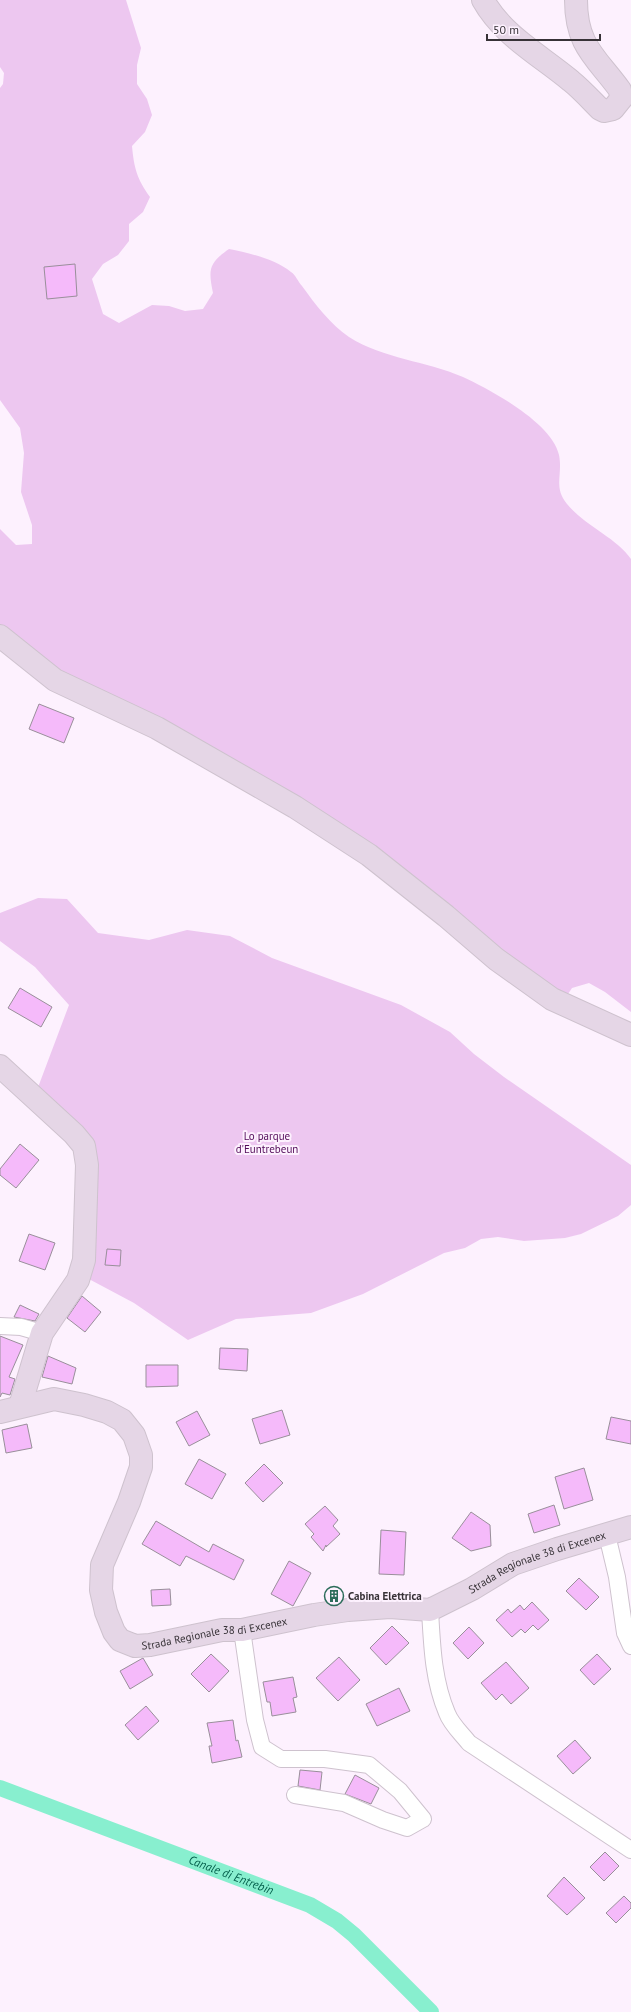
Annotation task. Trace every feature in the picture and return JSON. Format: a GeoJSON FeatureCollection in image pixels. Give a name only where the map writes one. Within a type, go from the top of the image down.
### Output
{"type":"FeatureCollection","features":[{"type":"Feature","properties":{"kind":"street"},"geometry":{"type":"LineString","coordinates":[[483,0],[491,14],[508,32],[572,81],[600,109],[604,111],[613,110],[621,99],[620,90],[584,44],[576,11],[576,0]]}},
{"type":"Feature","properties":{"kind":"street"},"geometry":{"type":"LineString","coordinates":[[0,636],[54,680],[164,731],[295,807],[369,855],[446,916],[496,959],[552,999],[631,1035]]}},
{"type":"Feature","properties":{"kind":"street"},"geometry":{"type":"LineString","coordinates":[[0,1066],[74,1134],[84,1146],[87,1165],[84,1260],[78,1280],[42,1332],[10,1409]]}},
{"type":"Feature","properties":{"kind":"street"},"geometry":{"type":"LineString","coordinates":[[0,1326],[21,1326],[42,1332]]}},
{"type":"Feature","properties":{"kind":"street","name":"Strada Regionale 38 di Excenex"},"geometry":{"type":"LineString","coordinates":[[10,1409],[54,1399],[84,1405],[107,1412],[122,1420],[134,1435],[142,1455],[141,1467],[129,1502],[102,1565],[101,1590],[106,1612],[114,1632],[120,1640],[135,1646],[150,1645],[222,1630],[242,1630],[314,1615],[348,1610],[390,1607],[430,1610],[472,1589],[514,1564],[557,1549],[631,1527]]}},
{"type":"Feature","properties":{"kind":"street"},"geometry":{"type":"LineString","coordinates":[[607,1535],[617,1577],[625,1633],[631,1646]]}},
{"type":"Feature","properties":{"kind":"street"},"geometry":{"type":"LineString","coordinates":[[430,1610],[433,1665],[447,1713],[452,1723],[469,1743],[631,1850]]}},
{"type":"Feature","properties":{"kind":"street"},"geometry":{"type":"LineString","coordinates":[[242,1630],[256,1720],[262,1747],[281,1759],[325,1759],[369,1765],[400,1791],[423,1819],[407,1828],[383,1820],[344,1803],[295,1795]]}},
{"type":"Feature","properties":{"kind":"green space"},"geometry":{"type":"Polygon","coordinates":[[[0,0],[126,0],[141,48],[137,65],[137,84],[147,99],[152,115],[145,132],[132,146],[137,173],[142,185],[150,197],[143,212],[129,224],[129,241],[118,255],[103,264],[92,279],[103,314],[119,323],[152,305],[169,306],[185,311],[203,309],[213,293],[211,278],[212,267],[217,258],[229,249],[277,263],[293,273],[324,314],[349,337],[376,350],[463,377],[504,399],[533,420],[545,431],[554,443],[559,455],[559,486],[560,492],[567,504],[574,512],[618,545],[631,559],[631,1012],[605,992],[589,983],[572,988],[566,997],[520,967],[448,907],[48,669],[0,625],[0,529],[16,545],[32,544],[32,525],[21,492],[24,453],[20,428],[0,400],[0,88],[3,84],[4,73],[0,67],[0,0]]]}},
{"type":"Feature","properties":{"kind":"green space","name":"Lo parque d'Euntrebeun"},"geometry":{"type":"Polygon","coordinates":[[[38,898],[67,899],[98,933],[149,940],[187,930],[230,936],[272,958],[401,1005],[450,1032],[474,1054],[504,1077],[631,1165],[631,1205],[618,1216],[581,1234],[565,1238],[524,1241],[498,1237],[481,1239],[465,1248],[444,1253],[363,1294],[311,1313],[236,1319],[188,1340],[134,1303],[87,1278],[93,1175],[37,1090],[69,1005],[35,967],[0,941],[0,913],[38,898]]]}},
{"type":"Feature","properties":{"kind":"building"},"geometry":{"type":"Polygon","coordinates":[[[75,264],[77,296],[47,299],[44,267],[75,264]]]}},
{"type":"Feature","properties":{"kind":"building"},"geometry":{"type":"Polygon","coordinates":[[[39,704],[74,718],[64,743],[29,729],[39,704]]]}},
{"type":"Feature","properties":{"kind":"building"},"geometry":{"type":"Polygon","coordinates":[[[20,988],[52,1007],[41,1027],[8,1008],[20,988]]]}},
{"type":"Feature","properties":{"kind":"building"},"geometry":{"type":"Polygon","coordinates":[[[20,1144],[39,1160],[16,1188],[0,1175],[0,1169],[20,1144]]]}},
{"type":"Feature","properties":{"kind":"building"},"geometry":{"type":"Polygon","coordinates":[[[29,1234],[55,1243],[45,1270],[19,1261],[29,1234]]]}},
{"type":"Feature","properties":{"kind":"building"},"geometry":{"type":"Polygon","coordinates":[[[107,1249],[121,1250],[120,1266],[105,1265],[107,1249]]]}},
{"type":"Feature","properties":{"kind":"building"},"geometry":{"type":"Polygon","coordinates":[[[82,1296],[101,1312],[85,1332],[67,1318],[82,1296]]]}},
{"type":"Feature","properties":{"kind":"building"},"geometry":{"type":"Polygon","coordinates":[[[20,1305],[39,1314],[35,1321],[14,1317],[20,1305]]]}},
{"type":"Feature","properties":{"kind":"building"},"geometry":{"type":"Polygon","coordinates":[[[0,1336],[23,1345],[9,1377],[15,1379],[10,1395],[2,1393],[0,1397],[0,1336]]]}},
{"type":"Feature","properties":{"kind":"building"},"geometry":{"type":"Polygon","coordinates":[[[220,1348],[248,1349],[247,1371],[219,1369],[220,1348]]]}},
{"type":"Feature","properties":{"kind":"building"},"geometry":{"type":"Polygon","coordinates":[[[48,1356],[76,1368],[72,1384],[42,1377],[48,1356]]]}},
{"type":"Feature","properties":{"kind":"building"},"geometry":{"type":"Polygon","coordinates":[[[146,1365],[178,1365],[178,1386],[146,1387],[146,1365]]]}},
{"type":"Feature","properties":{"kind":"building"},"geometry":{"type":"Polygon","coordinates":[[[282,1410],[290,1435],[260,1444],[252,1419],[282,1410]]]}},
{"type":"Feature","properties":{"kind":"building"},"geometry":{"type":"Polygon","coordinates":[[[197,1411],[210,1435],[189,1446],[176,1422],[197,1411]]]}},
{"type":"Feature","properties":{"kind":"building"},"geometry":{"type":"Polygon","coordinates":[[[611,1417],[631,1421],[631,1444],[606,1439],[611,1417]]]}},
{"type":"Feature","properties":{"kind":"building"},"geometry":{"type":"Polygon","coordinates":[[[27,1424],[32,1448],[6,1453],[2,1430],[27,1424]]]}},
{"type":"Feature","properties":{"kind":"building"},"geometry":{"type":"Polygon","coordinates":[[[199,1459],[226,1474],[212,1499],[185,1484],[199,1459]]]}},
{"type":"Feature","properties":{"kind":"building"},"geometry":{"type":"Polygon","coordinates":[[[264,1464],[283,1483],[263,1502],[245,1483],[264,1464]]]}},
{"type":"Feature","properties":{"kind":"building"},"geometry":{"type":"Polygon","coordinates":[[[584,1468],[593,1500],[564,1509],[555,1477],[584,1468]]]}},
{"type":"Feature","properties":{"kind":"building"},"geometry":{"type":"Polygon","coordinates":[[[554,1505],[560,1525],[534,1533],[528,1514],[554,1505]]]}},
{"type":"Feature","properties":{"kind":"building"},"geometry":{"type":"Polygon","coordinates":[[[325,1506],[338,1520],[333,1526],[340,1534],[326,1547],[326,1545],[323,1551],[311,1537],[314,1534],[305,1524],[325,1506]]]}},
{"type":"Feature","properties":{"kind":"building"},"geometry":{"type":"Polygon","coordinates":[[[471,1512],[490,1525],[491,1546],[471,1551],[452,1538],[471,1512]]]}},
{"type":"Feature","properties":{"kind":"building"},"geometry":{"type":"Polygon","coordinates":[[[156,1521],[209,1552],[213,1544],[244,1560],[234,1580],[186,1556],[180,1566],[142,1544],[156,1521]]]}},
{"type":"Feature","properties":{"kind":"building"},"geometry":{"type":"Polygon","coordinates":[[[381,1530],[406,1532],[404,1575],[379,1574],[381,1530]]]}},
{"type":"Feature","properties":{"kind":"building"},"geometry":{"type":"Polygon","coordinates":[[[289,1561],[311,1573],[293,1606],[271,1594],[289,1561]]]}},
{"type":"Feature","properties":{"kind":"building"},"geometry":{"type":"Polygon","coordinates":[[[579,1578],[599,1597],[586,1610],[566,1591],[579,1578]]]}},
{"type":"Feature","properties":{"kind":"building"},"geometry":{"type":"Polygon","coordinates":[[[170,1589],[171,1605],[152,1606],[151,1590],[170,1589]]]}},
{"type":"Feature","properties":{"kind":"building"},"geometry":{"type":"Polygon","coordinates":[[[532,1602],[549,1620],[538,1630],[533,1625],[525,1633],[521,1629],[512,1637],[496,1620],[508,1609],[511,1613],[520,1605],[524,1610],[532,1602]]]}},
{"type":"Feature","properties":{"kind":"building"},"geometry":{"type":"Polygon","coordinates":[[[392,1626],[409,1643],[386,1665],[370,1648],[392,1626]]]}},
{"type":"Feature","properties":{"kind":"building"},"geometry":{"type":"Polygon","coordinates":[[[469,1627],[484,1643],[468,1659],[453,1643],[469,1627]]]}},
{"type":"Feature","properties":{"kind":"building"},"geometry":{"type":"Polygon","coordinates":[[[211,1654],[229,1671],[209,1692],[191,1674],[211,1654]]]}},
{"type":"Feature","properties":{"kind":"building"},"geometry":{"type":"Polygon","coordinates":[[[597,1654],[611,1669],[594,1685],[580,1670],[597,1654]]]}},
{"type":"Feature","properties":{"kind":"building"},"geometry":{"type":"Polygon","coordinates":[[[339,1657],[360,1680],[338,1701],[316,1678],[339,1657]]]}},
{"type":"Feature","properties":{"kind":"building"},"geometry":{"type":"Polygon","coordinates":[[[143,1658],[153,1675],[130,1689],[120,1671],[143,1658]]]}},
{"type":"Feature","properties":{"kind":"building"},"geometry":{"type":"Polygon","coordinates":[[[506,1662],[529,1688],[511,1704],[502,1694],[496,1700],[481,1683],[506,1662]]]}},
{"type":"Feature","properties":{"kind":"building"},"geometry":{"type":"Polygon","coordinates":[[[293,1677],[297,1697],[293,1698],[296,1712],[272,1716],[270,1702],[267,1702],[263,1682],[293,1677]]]}},
{"type":"Feature","properties":{"kind":"building"},"geometry":{"type":"Polygon","coordinates":[[[399,1688],[410,1711],[377,1726],[366,1704],[399,1688]]]}},
{"type":"Feature","properties":{"kind":"building"},"geometry":{"type":"Polygon","coordinates":[[[146,1706],[159,1721],[138,1740],[125,1725],[146,1706]]]}},
{"type":"Feature","properties":{"kind":"building"},"geometry":{"type":"Polygon","coordinates":[[[233,1720],[236,1741],[238,1740],[242,1757],[212,1763],[209,1746],[212,1746],[207,1723],[233,1720]]]}},
{"type":"Feature","properties":{"kind":"building"},"geometry":{"type":"Polygon","coordinates":[[[575,1740],[591,1758],[573,1774],[557,1756],[575,1740]]]}},
{"type":"Feature","properties":{"kind":"building"},"geometry":{"type":"Polygon","coordinates":[[[300,1770],[322,1772],[320,1790],[298,1786],[300,1770]]]}},
{"type":"Feature","properties":{"kind":"building"},"geometry":{"type":"Polygon","coordinates":[[[355,1775],[379,1788],[371,1804],[345,1794],[355,1775]]]}},
{"type":"Feature","properties":{"kind":"building"},"geometry":{"type":"Polygon","coordinates":[[[605,1852],[619,1866],[604,1881],[590,1867],[605,1852]]]}},
{"type":"Feature","properties":{"kind":"building"},"geometry":{"type":"Polygon","coordinates":[[[564,1877],[585,1898],[567,1915],[547,1896],[564,1877]]]}},
{"type":"Feature","properties":{"kind":"building"},"geometry":{"type":"Polygon","coordinates":[[[624,1896],[631,1903],[631,1908],[616,1923],[606,1913],[624,1896]]]}},
{"type":"Feature","properties":{"kind":"waterway","name":"Canale di Entrebin"},"geometry":{"type":"LineString","coordinates":[[0,1788],[310,1905],[337,1921],[354,1935],[431,2012]]}},
{"type":"Feature","properties":{"kind":"place","name":"Cabina Elettrica"},"geometry":{"type":"Point","coordinates":[334,1596]}}]}
